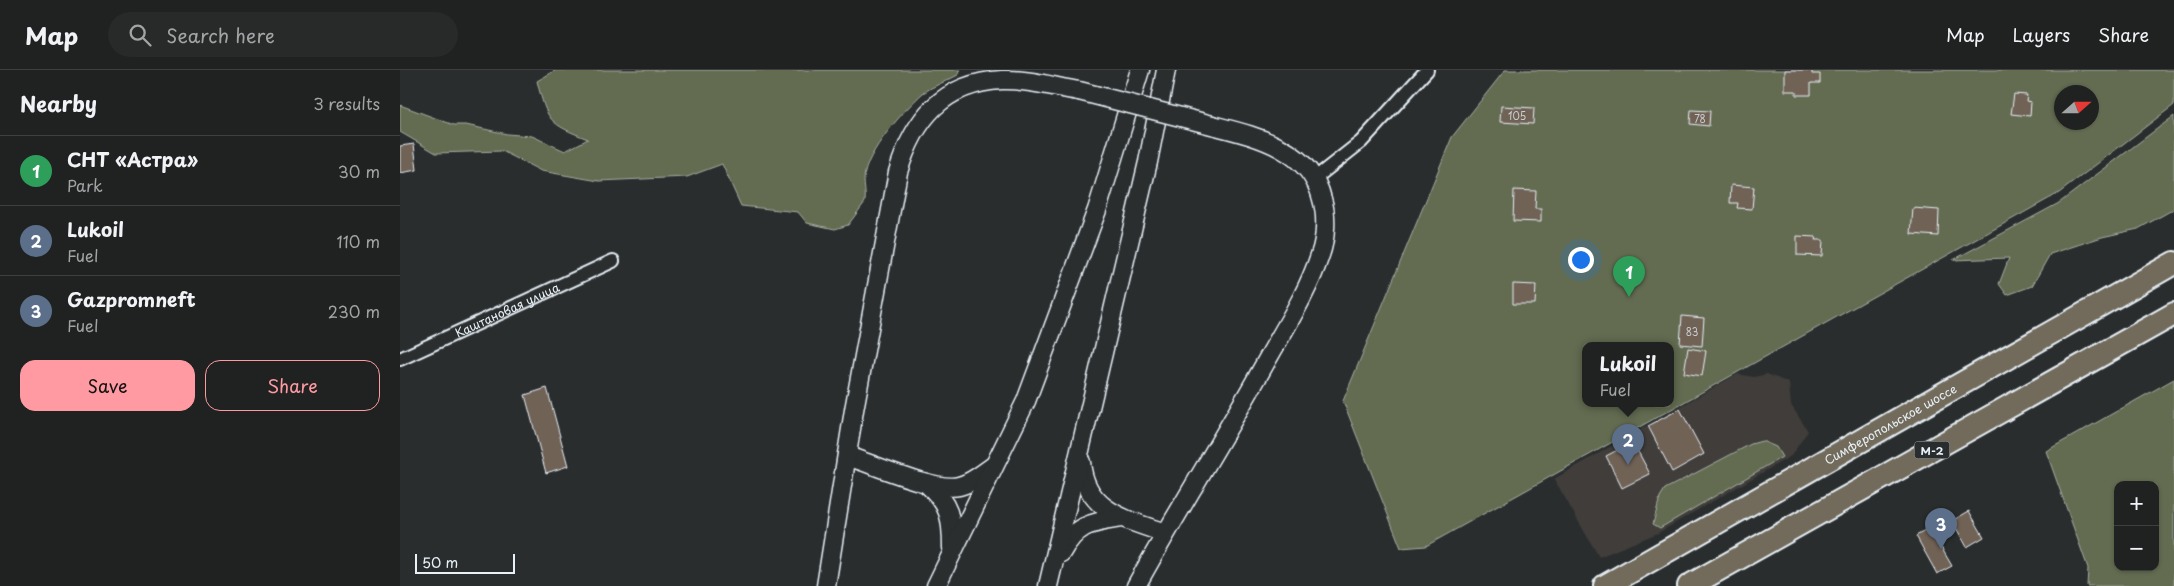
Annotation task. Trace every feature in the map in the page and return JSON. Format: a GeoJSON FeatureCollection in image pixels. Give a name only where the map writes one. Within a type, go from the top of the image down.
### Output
{"type":"FeatureCollection","features":[{"type":"Feature","properties":{"kind":"highway","name":"Симферопольское шоссе"},"geometry":{"type":"LineString","coordinates":[[1605,586],[2174,263]]}},
{"type":"Feature","properties":{"kind":"highway","name":"М-2"},"geometry":{"type":"LineString","coordinates":[[1689,586],[2174,314]]}},
{"type":"Feature","properties":{"kind":"street"},"geometry":{"type":"LineString","coordinates":[[936,586],[1026,401],[1097,210],[1140,70]]}},
{"type":"Feature","properties":{"kind":"street"},"geometry":{"type":"LineString","coordinates":[[1048,586],[1148,162],[1166,70]]}},
{"type":"Feature","properties":{"kind":"street"},"geometry":{"type":"LineString","coordinates":[[1314,179],[1361,142],[1427,70]]}},
{"type":"Feature","properties":{"kind":"street"},"geometry":{"type":"LineString","coordinates":[[826,586],[898,172],[905,148],[913,132],[938,102],[956,90],[976,84],[1003,80],[1032,82],[1079,92],[1212,125],[1270,142],[1287,151],[1301,162],[1314,179],[1322,198],[1325,221],[1321,254],[1306,291],[1248,396],[1165,533],[1136,586]]}},
{"type":"Feature","properties":{"kind":"street","name":"Каштановая улица"},"geometry":{"type":"LineString","coordinates":[[400,359],[613,261]]}},
{"type":"Feature","properties":{"kind":"street"},"geometry":{"type":"LineString","coordinates":[[1080,451],[1082,475],[1089,492],[1103,508],[1121,518],[1165,533]]}},
{"type":"Feature","properties":{"kind":"street"},"geometry":{"type":"LineString","coordinates":[[848,456],[926,483],[945,487],[959,486],[974,480],[993,466]]}},
{"type":"Feature","properties":{"kind":"street"},"geometry":{"type":"LineString","coordinates":[[926,483],[940,495],[948,509],[952,526],[952,556]]}},
{"type":"Feature","properties":{"kind":"street"},"geometry":{"type":"LineString","coordinates":[[1053,566],[1070,537],[1081,527],[1095,522],[1121,518]]}},
{"type":"Feature","properties":{"kind":"shaded area"},"geometry":{"type":"Polygon","coordinates":[[[1737,374],[1754,377],[1767,374],[1789,383],[1791,405],[1808,431],[1791,456],[1658,533],[1599,557],[1554,479],[1737,374]]]}},
{"type":"Feature","properties":{"kind":"green space"},"geometry":{"type":"Polygon","coordinates":[[[556,70],[960,70],[958,75],[923,93],[887,133],[871,157],[866,169],[864,179],[865,202],[848,225],[835,229],[807,223],[798,212],[741,206],[722,164],[687,177],[599,181],[541,171],[502,151],[436,153],[400,132],[400,105],[454,125],[466,125],[507,134],[532,136],[565,151],[588,139],[557,125],[547,113],[537,81],[556,70]]]}},
{"type":"Feature","properties":{"kind":"green space"},"geometry":{"type":"Polygon","coordinates":[[[1505,70],[2174,70],[2174,105],[2059,193],[1426,546],[1401,548],[1343,401],[1452,137],[1505,70]]]}},
{"type":"Feature","properties":{"kind":"green space"},"geometry":{"type":"Polygon","coordinates":[[[2174,116],[2174,209],[2138,229],[2102,237],[2050,254],[2032,286],[2007,295],[1999,284],[2009,258],[1953,260],[2059,203],[2174,116]]]}},
{"type":"Feature","properties":{"kind":"green space"},"geometry":{"type":"Polygon","coordinates":[[[2174,379],[2174,586],[2087,586],[2088,568],[2046,451],[2174,379]]]}},
{"type":"Feature","properties":{"kind":"green space"},"geometry":{"type":"Polygon","coordinates":[[[1762,441],[1776,447],[1782,457],[1660,528],[1653,524],[1660,497],[1665,489],[1751,444],[1762,441]]]}},
{"type":"Feature","properties":{"kind":"building"},"geometry":{"type":"Polygon","coordinates":[[[1785,70],[1812,70],[1812,74],[1820,74],[1820,83],[1811,83],[1811,95],[1796,95],[1796,91],[1785,91],[1785,70]]]}},
{"type":"Feature","properties":{"kind":"building"},"geometry":{"type":"Polygon","coordinates":[[[2014,94],[2027,95],[2026,101],[2031,102],[2030,116],[2011,114],[2014,94]]]}},
{"type":"Feature","properties":{"kind":"building"},"geometry":{"type":"Polygon","coordinates":[[[1501,106],[1534,108],[1533,124],[1500,122],[1501,106]]]}},
{"type":"Feature","properties":{"kind":"building"},"geometry":{"type":"Polygon","coordinates":[[[1691,110],[1710,111],[1709,126],[1690,124],[1691,110]]]}},
{"type":"Feature","properties":{"kind":"building"},"geometry":{"type":"Polygon","coordinates":[[[414,144],[417,170],[400,173],[400,146],[414,144]]]}},
{"type":"Feature","properties":{"kind":"building"},"geometry":{"type":"Polygon","coordinates":[[[1731,185],[1754,187],[1752,209],[1737,208],[1738,203],[1730,203],[1731,185]]]}},
{"type":"Feature","properties":{"kind":"building"},"geometry":{"type":"Polygon","coordinates":[[[1514,190],[1536,191],[1535,209],[1541,209],[1541,222],[1513,221],[1514,190]]]}},
{"type":"Feature","properties":{"kind":"building"},"geometry":{"type":"Polygon","coordinates":[[[1913,208],[1939,210],[1938,236],[1911,234],[1913,208]]]}},
{"type":"Feature","properties":{"kind":"building"},"geometry":{"type":"Polygon","coordinates":[[[1797,236],[1816,237],[1815,240],[1823,240],[1822,256],[1797,255],[1797,236]]]}},
{"type":"Feature","properties":{"kind":"building"},"geometry":{"type":"Polygon","coordinates":[[[1513,284],[1536,285],[1535,304],[1513,304],[1513,284]]]}},
{"type":"Feature","properties":{"kind":"building"},"geometry":{"type":"Polygon","coordinates":[[[1682,316],[1704,318],[1702,346],[1680,344],[1682,316]]]}},
{"type":"Feature","properties":{"kind":"building"},"geometry":{"type":"Polygon","coordinates":[[[1688,348],[1706,351],[1702,376],[1684,373],[1688,348]]]}},
{"type":"Feature","properties":{"kind":"building"},"geometry":{"type":"Polygon","coordinates":[[[547,388],[568,466],[546,473],[525,395],[547,388]]]}},
{"type":"Feature","properties":{"kind":"building"},"geometry":{"type":"Polygon","coordinates":[[[1680,409],[1704,454],[1672,472],[1648,426],[1680,409]]]}},
{"type":"Feature","properties":{"kind":"building"},"geometry":{"type":"Polygon","coordinates":[[[1633,442],[1650,474],[1622,488],[1606,456],[1633,442]]]}},
{"type":"Feature","properties":{"kind":"building"},"geometry":{"type":"Polygon","coordinates":[[[1969,511],[1984,537],[1967,547],[1952,521],[1969,511]]]}},
{"type":"Feature","properties":{"kind":"building"},"geometry":{"type":"Polygon","coordinates":[[[1930,528],[1952,566],[1937,574],[1916,536],[1930,528]]]}},
{"type":"Feature","properties":{"kind":"place","name":"СНТ «Астра»"},"geometry":{"type":"Point","coordinates":[1629,297]}},
{"type":"Feature","properties":{"kind":"place","name":"Lukoil"},"geometry":{"type":"Point","coordinates":[1628,465]}},
{"type":"Feature","properties":{"kind":"place","name":"Gazpromneft"},"geometry":{"type":"Point","coordinates":[1941,549]}}]}
